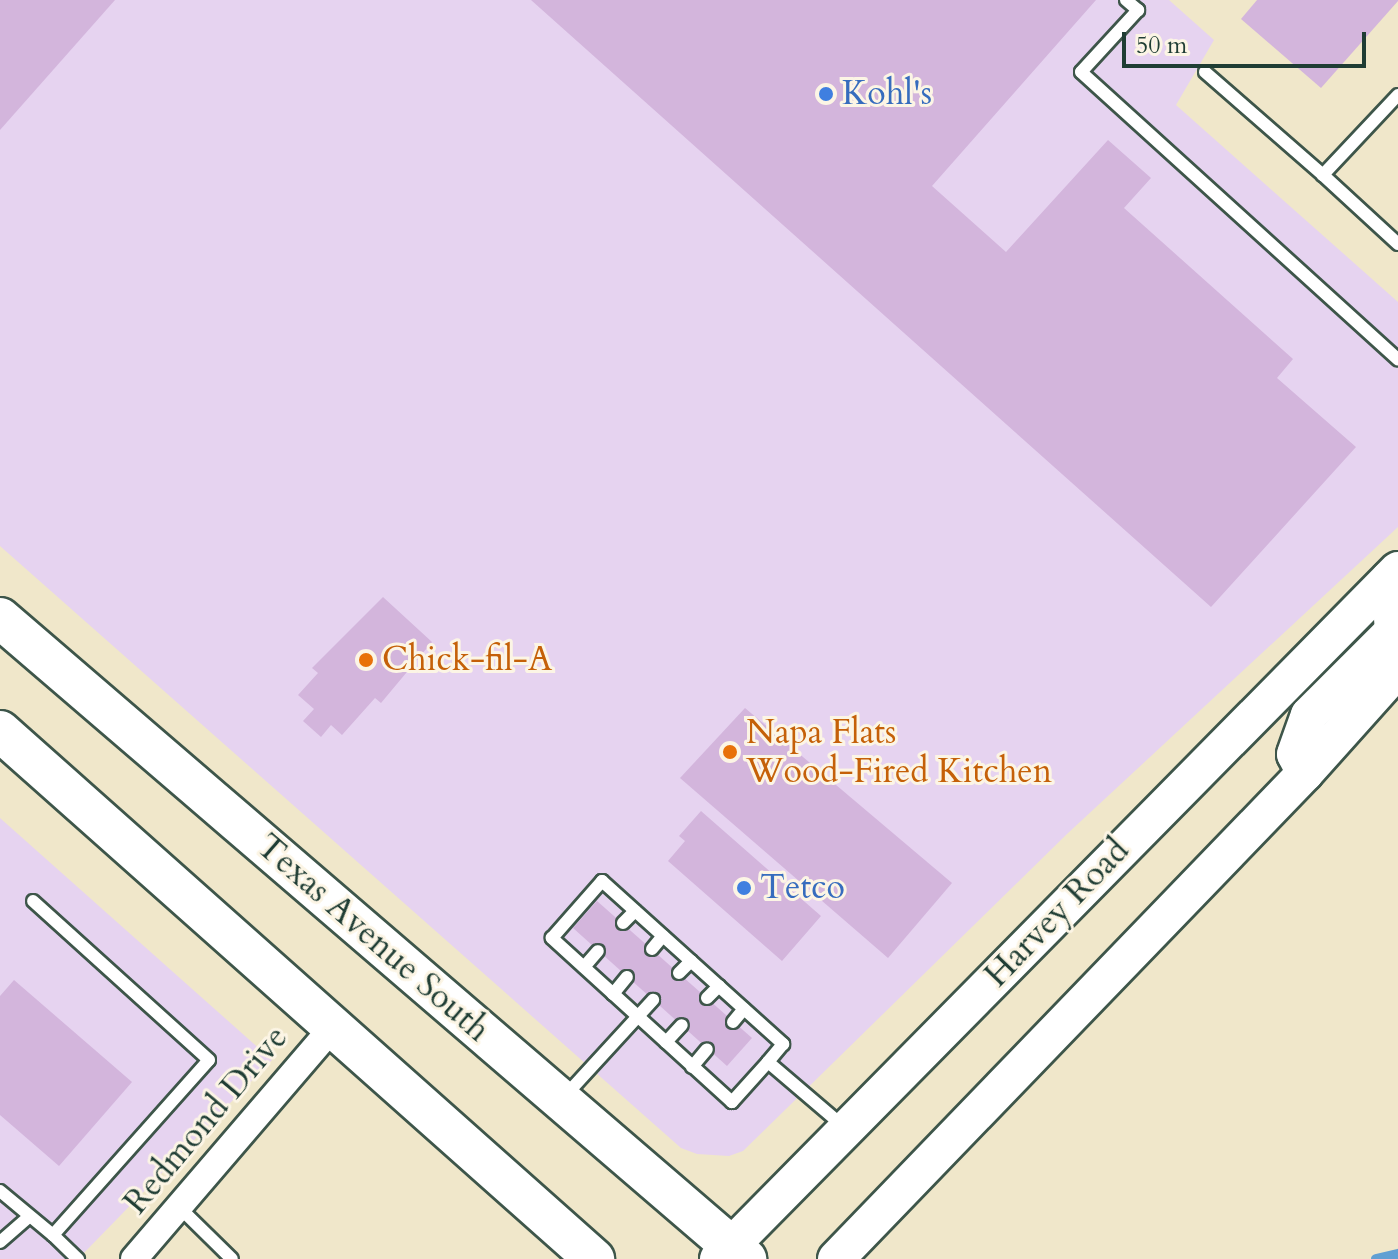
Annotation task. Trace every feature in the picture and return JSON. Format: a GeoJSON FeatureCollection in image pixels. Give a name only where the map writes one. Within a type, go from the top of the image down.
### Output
{"type":"FeatureCollection","features":[{"type":"Feature","properties":{"kind":"main road"},"geometry":{"type":"LineString","coordinates":[[1305,773],[1295,754],[1309,715],[1393,631],[1393,574]]}},
{"type":"Feature","properties":{"kind":"main road","name":"Harvey Road"},"geometry":{"type":"LineString","coordinates":[[732,1255],[846,1128],[1393,574]]}},
{"type":"Feature","properties":{"kind":"main road","name":"Texas Avenue South"},"geometry":{"type":"LineString","coordinates":[[0,618],[562,1100],[732,1255]]}},
{"type":"Feature","properties":{"kind":"main road"},"geometry":{"type":"LineString","coordinates":[[836,1259],[1305,773],[1398,669]]}},
{"type":"Feature","properties":{"kind":"main road"},"geometry":{"type":"LineString","coordinates":[[0,731],[594,1259]]}},
{"type":"Feature","properties":{"kind":"street","name":"Redmond Drive"},"geometry":{"type":"LineString","coordinates":[[134,1259],[332,1028]]}},
{"type":"Feature","properties":{"kind":"lane"},"geometry":{"type":"LineString","coordinates":[[1126,0],[1138,10],[1081,72],[1398,359]]}},
{"type":"Feature","properties":{"kind":"lane"},"geometry":{"type":"LineString","coordinates":[[1205,72],[1398,244]]}},
{"type":"Feature","properties":{"kind":"lane"},"geometry":{"type":"LineString","coordinates":[[1323,175],[1398,95]]}},
{"type":"Feature","properties":{"kind":"lane"},"geometry":{"type":"LineString","coordinates":[[602,881],[663,936],[783,1044],[732,1102],[552,938],[602,881]]}},
{"type":"Feature","properties":{"kind":"lane"},"geometry":{"type":"LineString","coordinates":[[33,901],[209,1060],[53,1235]]}},
{"type":"Feature","properties":{"kind":"lane"},"geometry":{"type":"LineString","coordinates":[[623,923],[635,911]]}},
{"type":"Feature","properties":{"kind":"lane"},"geometry":{"type":"LineString","coordinates":[[652,949],[663,936]]}},
{"type":"Feature","properties":{"kind":"lane"},"geometry":{"type":"LineString","coordinates":[[584,967],[598,951]]}},
{"type":"Feature","properties":{"kind":"lane"},"geometry":{"type":"LineString","coordinates":[[679,973],[691,961]]}},
{"type":"Feature","properties":{"kind":"lane"},"geometry":{"type":"LineString","coordinates":[[613,994],[627,977]]}},
{"type":"Feature","properties":{"kind":"lane"},"geometry":{"type":"LineString","coordinates":[[707,998],[719,986]]}},
{"type":"Feature","properties":{"kind":"lane"},"geometry":{"type":"LineString","coordinates":[[562,1100],[653,1000]]}},
{"type":"Feature","properties":{"kind":"lane"},"geometry":{"type":"LineString","coordinates":[[733,1022],[744,1009]]}},
{"type":"Feature","properties":{"kind":"lane"},"geometry":{"type":"LineString","coordinates":[[666,1042],[682,1025]]}},
{"type":"Feature","properties":{"kind":"lane"},"geometry":{"type":"LineString","coordinates":[[692,1067],[707,1049]]}},
{"type":"Feature","properties":{"kind":"lane"},"geometry":{"type":"LineString","coordinates":[[768,1062],[846,1128]]}},
{"type":"Feature","properties":{"kind":"lane"},"geometry":{"type":"LineString","coordinates":[[0,1191],[78,1259]]}},
{"type":"Feature","properties":{"kind":"lane"},"geometry":{"type":"LineString","coordinates":[[179,1207],[232,1259]]}},
{"type":"Feature","properties":{"kind":"lane"},"geometry":{"type":"LineString","coordinates":[[0,1242],[29,1217]]}},
{"type":"Feature","properties":{"kind":"shaded area"},"geometry":{"type":"Polygon","coordinates":[[[0,0],[1169,0],[1214,40],[1176,105],[1398,302],[1398,527],[1067,834],[743,1151],[729,1156],[697,1154],[681,1148],[0,546],[0,0]]]}},
{"type":"Feature","properties":{"kind":"shaded area"},"geometry":{"type":"Polygon","coordinates":[[[0,818],[272,1060],[78,1259],[0,1259],[0,818]]]}},
{"type":"Feature","properties":{"kind":"building"},"geometry":{"type":"Polygon","coordinates":[[[0,0],[115,0],[0,130],[0,0]]]}},
{"type":"Feature","properties":{"kind":"building"},"geometry":{"type":"Polygon","coordinates":[[[531,0],[1096,0],[932,186],[1006,252],[1108,140],[1151,178],[1124,208],[1293,359],[1277,378],[1356,447],[1211,607],[531,0]]]}},
{"type":"Feature","properties":{"kind":"building"},"geometry":{"type":"Polygon","coordinates":[[[1257,0],[1398,1],[1321,88],[1241,19],[1257,0]]]}},
{"type":"Feature","properties":{"kind":"building","name":"Chick-fil-A"},"geometry":{"type":"Polygon","coordinates":[[[383,597],[432,642],[381,703],[375,698],[342,735],[331,725],[321,737],[303,721],[314,709],[298,695],[318,673],[312,668],[383,597]]]}},
{"type":"Feature","properties":{"kind":"building"},"geometry":{"type":"Polygon","coordinates":[[[745,708],[952,883],[888,958],[680,778],[745,708]]]}},
{"type":"Feature","properties":{"kind":"building","name":"Tetco"},"geometry":{"type":"Polygon","coordinates":[[[701,811],[821,916],[782,961],[668,861],[685,841],[679,836],[701,811]]]}},
{"type":"Feature","properties":{"kind":"building"},"geometry":{"type":"Polygon","coordinates":[[[597,901],[752,1038],[727,1066],[573,928],[597,901]]]}},
{"type":"Feature","properties":{"kind":"building"},"geometry":{"type":"Polygon","coordinates":[[[14,980],[132,1082],[59,1166],[0,1115],[0,996],[14,980]]]}},
{"type":"Feature","properties":{"kind":"waterway"},"geometry":{"type":"LineString","coordinates":[[1376,1259],[1398,1254]]}},
{"type":"Feature","properties":{"kind":"place","name":"Kohl's"},"geometry":{"type":"Point","coordinates":[826,94]}},
{"type":"Feature","properties":{"kind":"place","name":"Chick-fil-A"},"geometry":{"type":"Point","coordinates":[366,660]}},
{"type":"Feature","properties":{"kind":"place","name":"Napa Flats Wood-Fired Kitchen"},"geometry":{"type":"Point","coordinates":[730,752]}},
{"type":"Feature","properties":{"kind":"place","name":"Tetco"},"geometry":{"type":"Point","coordinates":[744,888]}}]}
